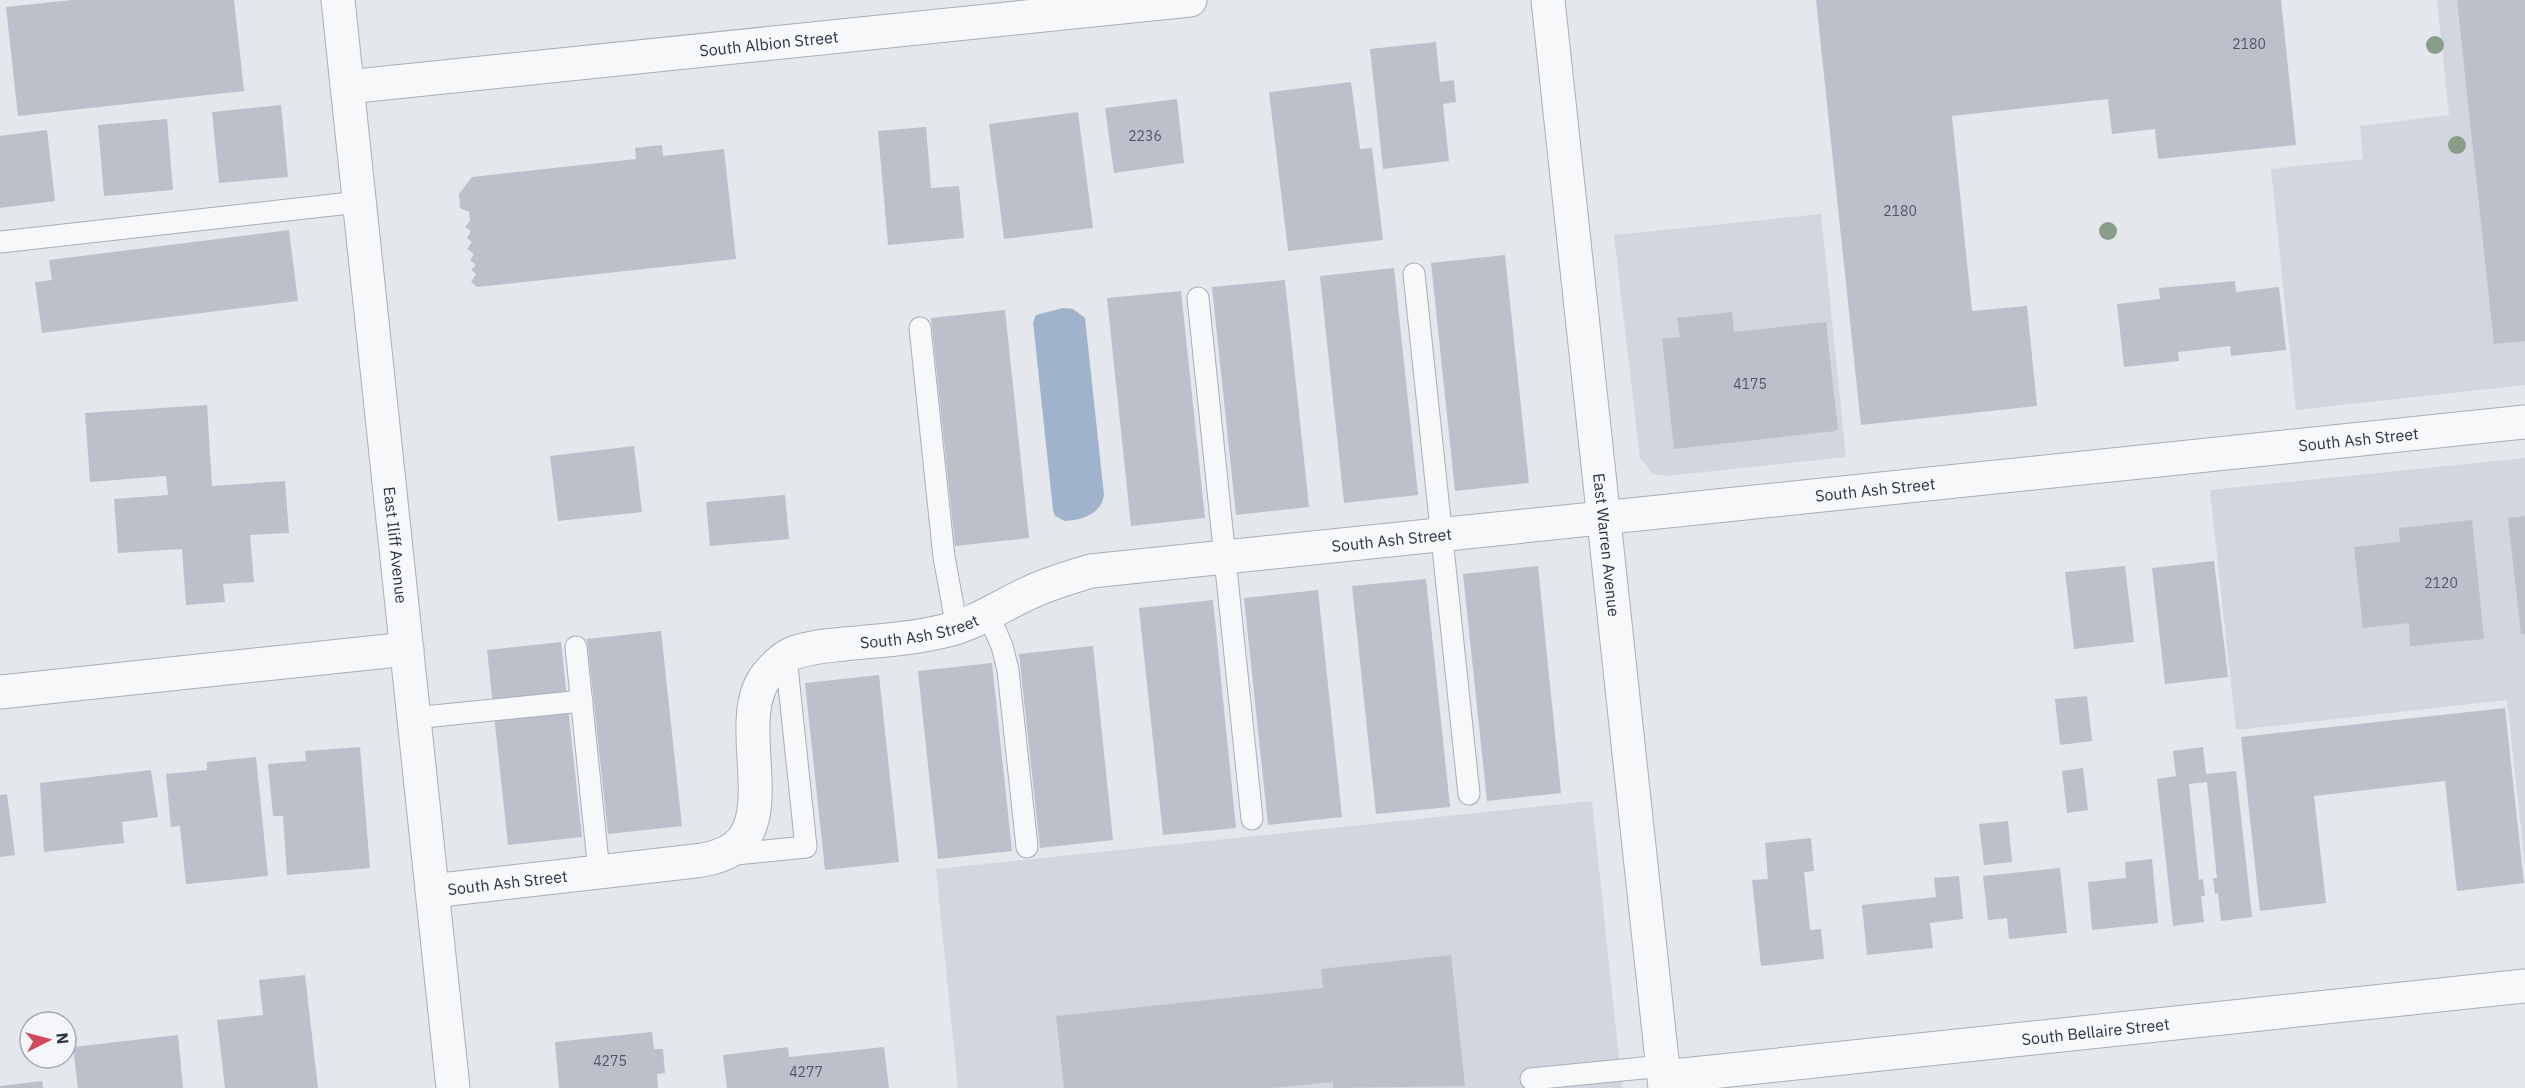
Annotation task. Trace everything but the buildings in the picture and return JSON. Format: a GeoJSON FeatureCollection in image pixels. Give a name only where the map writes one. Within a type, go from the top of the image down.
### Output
{"type":"FeatureCollection","features":[{"type":"Feature","properties":{"kind":"street","name":"East Iliff Avenue"},"geometry":{"type":"LineString","coordinates":[[338,0],[453,1088]]}},
{"type":"Feature","properties":{"kind":"street","name":"South Albion Street"},"geometry":{"type":"LineString","coordinates":[[347,87],[1190,0]]}},
{"type":"Feature","properties":{"kind":"street","name":"East Warren Avenue"},"geometry":{"type":"LineString","coordinates":[[1548,0],[1664,1077]]}},
{"type":"Feature","properties":{"kind":"street","name":"South Ash Street"},"geometry":{"type":"LineString","coordinates":[[432,891],[695,861],[720,856],[740,842],[750,828],[756,793],[751,726],[754,704],[766,677],[786,657],[823,646],[917,637],[957,628],[1032,592],[1091,571],[2525,422]]}},
{"type":"Feature","properties":{"kind":"street"},"geometry":{"type":"LineString","coordinates":[[0,692],[407,649]]}},
{"type":"Feature","properties":{"kind":"street","name":"South Bellaire Street"},"geometry":{"type":"LineString","coordinates":[[1664,1077],[2525,986]]}},
{"type":"Feature","properties":{"kind":"lane"},"geometry":{"type":"LineString","coordinates":[[0,242],[359,202]]}},
{"type":"Feature","properties":{"kind":"lane"},"geometry":{"type":"LineString","coordinates":[[1414,274],[1468,794]]}},
{"type":"Feature","properties":{"kind":"lane"},"geometry":{"type":"LineString","coordinates":[[1197,298],[1252,819]]}},
{"type":"Feature","properties":{"kind":"lane"},"geometry":{"type":"LineString","coordinates":[[920,328],[944,557],[957,628]]}},
{"type":"Feature","properties":{"kind":"lane"},"geometry":{"type":"LineString","coordinates":[[988,614],[1002,646],[1008,669],[1027,847]]}},
{"type":"Feature","properties":{"kind":"lane"},"geometry":{"type":"LineString","coordinates":[[576,647],[599,872]]}},
{"type":"Feature","properties":{"kind":"lane"},"geometry":{"type":"LineString","coordinates":[[720,856],[806,848],[786,657]]}},
{"type":"Feature","properties":{"kind":"lane"},"geometry":{"type":"LineString","coordinates":[[414,718],[582,701]]}},
{"type":"Feature","properties":{"kind":"lane"},"geometry":{"type":"LineString","coordinates":[[1531,1079],[1664,1077]]}},
{"type":"Feature","properties":{"kind":"shaded area"},"geometry":{"type":"Polygon","coordinates":[[[2437,0],[2525,0],[2525,385],[2296,410],[2271,169],[2363,159],[2360,126],[2449,115],[2437,0]]]}},
{"type":"Feature","properties":{"kind":"shaded area"},"geometry":{"type":"Polygon","coordinates":[[[1821,214],[1846,457],[1667,476],[1653,474],[1640,458],[1614,235],[1821,214]]]}},
{"type":"Feature","properties":{"kind":"shaded area"},"geometry":{"type":"Polygon","coordinates":[[[2525,458],[2525,865],[2507,700],[2236,730],[2210,490],[2525,458]]]}},
{"type":"Feature","properties":{"kind":"shaded area"},"geometry":{"type":"Polygon","coordinates":[[[1592,801],[1622,1088],[958,1088],[936,869],[1592,801]]]}},
{"type":"Feature","properties":{"kind":"water"},"geometry":{"type":"Polygon","coordinates":[[[1063,308],[1073,309],[1085,318],[1104,495],[1099,507],[1090,515],[1065,521],[1055,516],[1053,510],[1033,322],[1036,315],[1063,308]]]}}]}
